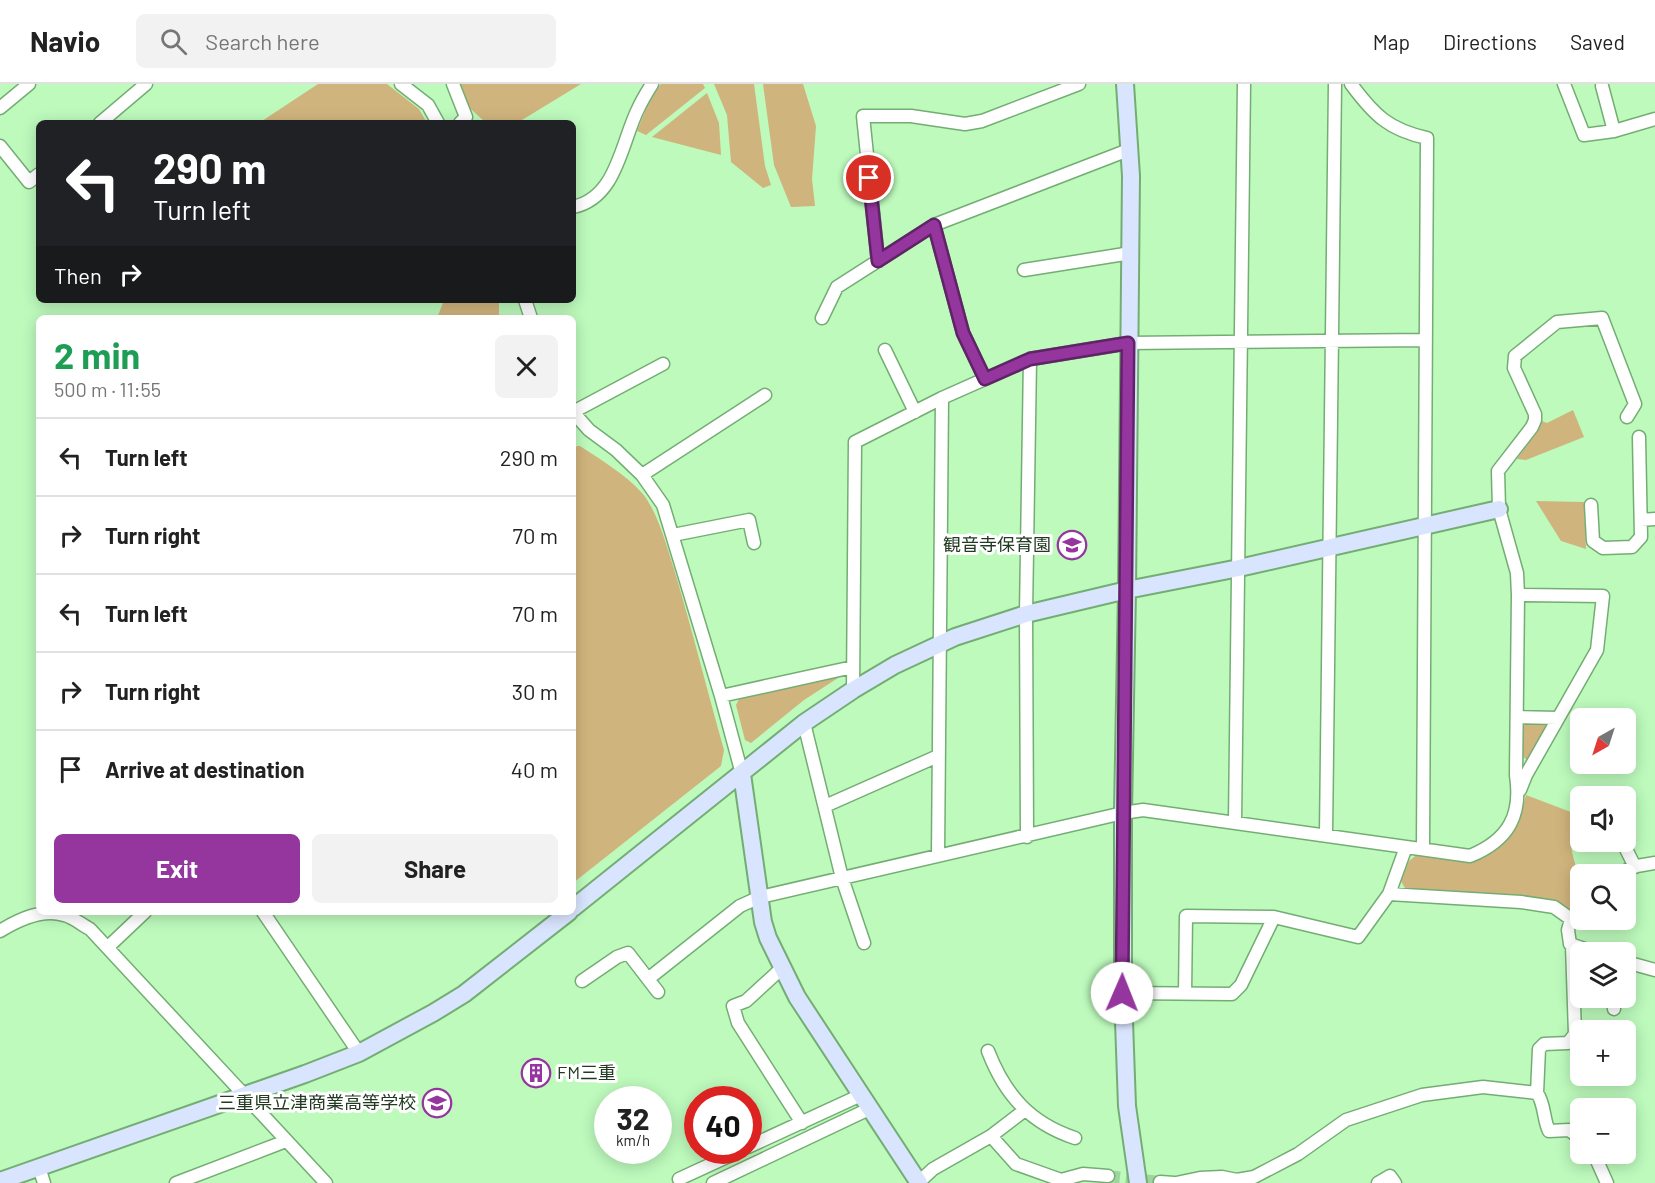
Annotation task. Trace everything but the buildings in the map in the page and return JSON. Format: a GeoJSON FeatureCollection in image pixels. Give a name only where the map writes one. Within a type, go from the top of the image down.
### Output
{"type":"FeatureCollection","features":[{"type":"Feature","properties":{"kind":"street"},"geometry":{"type":"LineString","coordinates":[[0,108],[29,84]]}},
{"type":"Feature","properties":{"kind":"street"},"geometry":{"type":"LineString","coordinates":[[104,120],[147,84]]}},
{"type":"Feature","properties":{"kind":"street"},"geometry":{"type":"LineString","coordinates":[[401,84],[428,105],[436,120]]}},
{"type":"Feature","properties":{"kind":"street"},"geometry":{"type":"LineString","coordinates":[[453,84],[466,117],[463,120]]}},
{"type":"Feature","properties":{"kind":"street"},"geometry":{"type":"LineString","coordinates":[[576,206],[591,200],[608,182],[638,109],[652,84]]}},
{"type":"Feature","properties":{"kind":"street"},"geometry":{"type":"LineString","coordinates":[[878,261],[863,116],[911,116],[966,124],[982,121],[1079,84]]}},
{"type":"Feature","properties":{"kind":"street"},"geometry":{"type":"LineString","coordinates":[[1125,84],[1131,149],[1131,254],[1128,343],[1122,993],[1126,1106],[1137,1183]]}},
{"type":"Feature","properties":{"kind":"street"},"geometry":{"type":"LineString","coordinates":[[1235,822],[1244,84]]}},
{"type":"Feature","properties":{"kind":"street"},"geometry":{"type":"LineString","coordinates":[[1326,835],[1335,84]]}},
{"type":"Feature","properties":{"kind":"street"},"geometry":{"type":"LineString","coordinates":[[1351,84],[1365,103],[1391,126],[1406,133],[1427,138],[1423,848]]}},
{"type":"Feature","properties":{"kind":"street"},"geometry":{"type":"LineString","coordinates":[[1564,84],[1584,135],[1614,131],[1655,119]]}},
{"type":"Feature","properties":{"kind":"street"},"geometry":{"type":"LineString","coordinates":[[1602,86],[1614,131]]}},
{"type":"Feature","properties":{"kind":"street"},"geometry":{"type":"LineString","coordinates":[[0,148],[29,182],[36,176]]}},
{"type":"Feature","properties":{"kind":"street"},"geometry":{"type":"LineString","coordinates":[[822,318],[837,287],[934,225],[1131,149]]}},
{"type":"Feature","properties":{"kind":"street"},"geometry":{"type":"LineString","coordinates":[[934,225],[963,333],[985,379]]}},
{"type":"Feature","properties":{"kind":"street"},"geometry":{"type":"LineString","coordinates":[[1024,270],[1131,254]]}},
{"type":"Feature","properties":{"kind":"street"},"geometry":{"type":"LineString","coordinates":[[1519,794],[1516,775],[1517,573],[1499,509],[1498,471],[1532,427],[1535,414],[1514,368],[1515,356],[1557,322],[1602,318],[1635,404],[1627,417]]}},
{"type":"Feature","properties":{"kind":"street"},"geometry":{"type":"LineString","coordinates":[[853,690],[855,442],[942,398],[1030,359],[1128,343],[1425,340]]}},
{"type":"Feature","properties":{"kind":"street"},"geometry":{"type":"LineString","coordinates":[[885,350],[915,412]]}},
{"type":"Feature","properties":{"kind":"street"},"geometry":{"type":"LineString","coordinates":[[1027,837],[1026,614],[1030,359]]}},
{"type":"Feature","properties":{"kind":"street"},"geometry":{"type":"LineString","coordinates":[[576,410],[663,364]]}},
{"type":"Feature","properties":{"kind":"street"},"geometry":{"type":"LineString","coordinates":[[642,475],[765,395]]}},
{"type":"Feature","properties":{"kind":"street"},"geometry":{"type":"LineString","coordinates":[[938,855],[942,398]]}},
{"type":"Feature","properties":{"kind":"street"},"geometry":{"type":"LineString","coordinates":[[576,415],[589,430],[616,450],[642,475],[663,505],[722,696],[742,774],[768,938],[797,998],[919,1183],[933,1169],[991,1136],[1025,1110]]}},
{"type":"Feature","properties":{"kind":"street"},"geometry":{"type":"LineString","coordinates":[[1591,505],[1593,541],[1603,548],[1632,547],[1641,537],[1639,437]]}},
{"type":"Feature","properties":{"kind":"street"},"geometry":{"type":"LineString","coordinates":[[576,906],[804,723],[895,665],[955,637],[1026,614],[1127,590],[1239,568],[1499,509]]}},
{"type":"Feature","properties":{"kind":"street"},"geometry":{"type":"LineString","coordinates":[[1641,520],[1655,519]]}},
{"type":"Feature","properties":{"kind":"street"},"geometry":{"type":"LineString","coordinates":[[673,535],[749,520],[754,543]]}},
{"type":"Feature","properties":{"kind":"street"},"geometry":{"type":"LineString","coordinates":[[648,979],[740,906],[760,897],[1143,810],[1470,856],[1488,847],[1504,833],[1512,820],[1526,775],[1597,650],[1603,596],[1518,595]]}},
{"type":"Feature","properties":{"kind":"street"},"geometry":{"type":"LineString","coordinates":[[722,696],[853,667]]}},
{"type":"Feature","properties":{"kind":"street"},"geometry":{"type":"LineString","coordinates":[[1517,717],[1558,718]]}},
{"type":"Feature","properties":{"kind":"street"},"geometry":{"type":"LineString","coordinates":[[804,723],[842,878],[864,943]]}},
{"type":"Feature","properties":{"kind":"street"},"geometry":{"type":"LineString","coordinates":[[825,806],[938,756]]}},
{"type":"Feature","properties":{"kind":"street"},"geometry":{"type":"LineString","coordinates":[[1185,994],[1185,916],[1274,917],[1358,937],[1389,894],[1406,847]]}},
{"type":"Feature","properties":{"kind":"street"},"geometry":{"type":"LineString","coordinates":[[1636,867],[1655,863]]}},
{"type":"Feature","properties":{"kind":"street"},"geometry":{"type":"LineString","coordinates":[[1389,894],[1521,902],[1554,907],[1570,914]]}},
{"type":"Feature","properties":{"kind":"street"},"geometry":{"type":"LineString","coordinates":[[0,931],[36,915]]}},
{"type":"Feature","properties":{"kind":"street"},"geometry":{"type":"LineString","coordinates":[[64,915],[90,929],[108,947],[326,1183]]}},
{"type":"Feature","properties":{"kind":"street"},"geometry":{"type":"LineString","coordinates":[[108,947],[142,915]]}},
{"type":"Feature","properties":{"kind":"street"},"geometry":{"type":"LineString","coordinates":[[265,915],[359,1053]]}},
{"type":"Feature","properties":{"kind":"street"},"geometry":{"type":"LineString","coordinates":[[0,1180],[359,1053],[464,994],[564,915]]}},
{"type":"Feature","properties":{"kind":"street"},"geometry":{"type":"LineString","coordinates":[[1122,993],[1232,994],[1241,985],[1274,917]]}},
{"type":"Feature","properties":{"kind":"street"},"geometry":{"type":"LineString","coordinates":[[1570,927],[1568,930],[1570,944]]}},
{"type":"Feature","properties":{"kind":"street"},"geometry":{"type":"LineString","coordinates":[[582,981],[616,957],[628,953],[658,992]]}},
{"type":"Feature","properties":{"kind":"street"},"geometry":{"type":"LineString","coordinates":[[1636,965],[1655,970]]}},
{"type":"Feature","properties":{"kind":"street"},"geometry":{"type":"LineString","coordinates":[[782,968],[746,1001],[733,1006],[738,1023],[802,1123]]}},
{"type":"Feature","properties":{"kind":"street"},"geometry":{"type":"LineString","coordinates":[[1570,1131],[1549,1131],[1537,1093],[1539,1049],[1544,1044],[1568,1043],[1575,1034],[1574,1008]]}},
{"type":"Feature","properties":{"kind":"street"},"geometry":{"type":"LineString","coordinates":[[988,1052],[1008,1091],[1025,1110],[1056,1132],[1075,1138]]}},
{"type":"Feature","properties":{"kind":"street"},"geometry":{"type":"LineString","coordinates":[[1160,1182],[1175,1183],[1222,1177],[1237,1182],[1254,1177],[1298,1154],[1346,1120],[1422,1095],[1483,1087],[1537,1093]]}},
{"type":"Feature","properties":{"kind":"street"},"geometry":{"type":"LineString","coordinates":[[762,1141],[802,1123],[865,1102]]}},
{"type":"Feature","properties":{"kind":"street"},"geometry":{"type":"LineString","coordinates":[[712,1183],[865,1102]]}},
{"type":"Feature","properties":{"kind":"street"},"geometry":{"type":"LineString","coordinates":[[991,1136],[1016,1164],[1061,1180],[1083,1174],[1108,1176]]}},
{"type":"Feature","properties":{"kind":"street"},"geometry":{"type":"LineString","coordinates":[[176,1183],[286,1141]]}},
{"type":"Feature","properties":{"kind":"street"},"geometry":{"type":"LineString","coordinates":[[679,1179],[712,1164]]}},
{"type":"Feature","properties":{"kind":"street"},"geometry":{"type":"LineString","coordinates":[[1598,1164],[1607,1183]]}},
{"type":"Feature","properties":{"kind":"street"},"geometry":{"type":"LineString","coordinates":[[39,1167],[44,1183]]}},
{"type":"Feature","properties":{"kind":"street"},"geometry":{"type":"LineString","coordinates":[[1378,1183],[1390,1176],[1395,1183]]}},
{"type":"Feature","properties":{"kind":"shaded area"},"geometry":{"type":"Polygon","coordinates":[[[318,84],[387,84],[419,109],[425,120],[264,120],[318,84]]]}},
{"type":"Feature","properties":{"kind":"shaded area"},"geometry":{"type":"Polygon","coordinates":[[[459,84],[581,84],[522,120],[483,120],[465,104],[459,84]]]}},
{"type":"Feature","properties":{"kind":"shaded area"},"geometry":{"type":"Polygon","coordinates":[[[661,84],[703,84],[705,88],[646,135],[637,131],[651,97],[661,84]]]}},
{"type":"Feature","properties":{"kind":"shaded area"},"geometry":{"type":"Polygon","coordinates":[[[714,84],[754,84],[765,166],[771,185],[763,188],[731,162],[727,115],[714,84]]]}},
{"type":"Feature","properties":{"kind":"shaded area"},"geometry":{"type":"Polygon","coordinates":[[[763,84],[803,84],[816,126],[812,179],[815,206],[791,207],[774,165],[763,84]]]}},
{"type":"Feature","properties":{"kind":"shaded area"},"geometry":{"type":"Polygon","coordinates":[[[707,93],[719,123],[721,155],[652,137],[707,93]]]}},
{"type":"Feature","properties":{"kind":"shaded area"},"geometry":{"type":"Polygon","coordinates":[[[443,303],[499,303],[499,315],[438,315],[443,303]]]}},
{"type":"Feature","properties":{"kind":"shaded area"},"geometry":{"type":"Polygon","coordinates":[[[1573,410],[1584,437],[1526,460],[1517,459],[1542,421],[1547,423],[1573,410]]]}},
{"type":"Feature","properties":{"kind":"shaded area"},"geometry":{"type":"Polygon","coordinates":[[[580,446],[628,480],[642,493],[652,509],[674,569],[724,750],[721,766],[576,881],[576,447],[580,446]]]}},
{"type":"Feature","properties":{"kind":"shaded area"},"geometry":{"type":"Polygon","coordinates":[[[1536,501],[1584,502],[1586,549],[1561,541],[1536,501]]]}},
{"type":"Feature","properties":{"kind":"shaded area"},"geometry":{"type":"Polygon","coordinates":[[[841,676],[804,700],[751,743],[745,740],[736,705],[740,697],[841,676]]]}},
{"type":"Feature","properties":{"kind":"shaded area"},"geometry":{"type":"Polygon","coordinates":[[[1527,722],[1550,723],[1527,760],[1522,756],[1522,728],[1527,722]]]}},
{"type":"Feature","properties":{"kind":"shaded area"},"geometry":{"type":"Polygon","coordinates":[[[1526,795],[1570,812],[1570,852],[1572,852],[1576,864],[1570,864],[1570,909],[1552,902],[1406,890],[1401,881],[1409,861],[1419,853],[1464,862],[1475,861],[1504,840],[1514,827],[1526,795]]]}},
{"type":"Feature","properties":{"kind":"tunnel"},"geometry":{"type":"LineString","coordinates":[[1108,1176],[1160,1182]]}},
{"type":"Feature","properties":{"kind":"place","name":"観音寺保育園"},"geometry":{"type":"Point","coordinates":[1072,545]}},
{"type":"Feature","properties":{"kind":"place","name":"FM三重"},"geometry":{"type":"Point","coordinates":[536,1073]}},
{"type":"Feature","properties":{"kind":"place","name":"三重県立津商業高等学校"},"geometry":{"type":"Point","coordinates":[437,1103]}},
{"type":"Feature","properties":{"kind":"route"},"geometry":{"type":"LineString","coordinates":[[869,178],[878,261],[934,225],[963,333],[985,379],[1030,359],[1128,343],[1122,993]]}}]}
